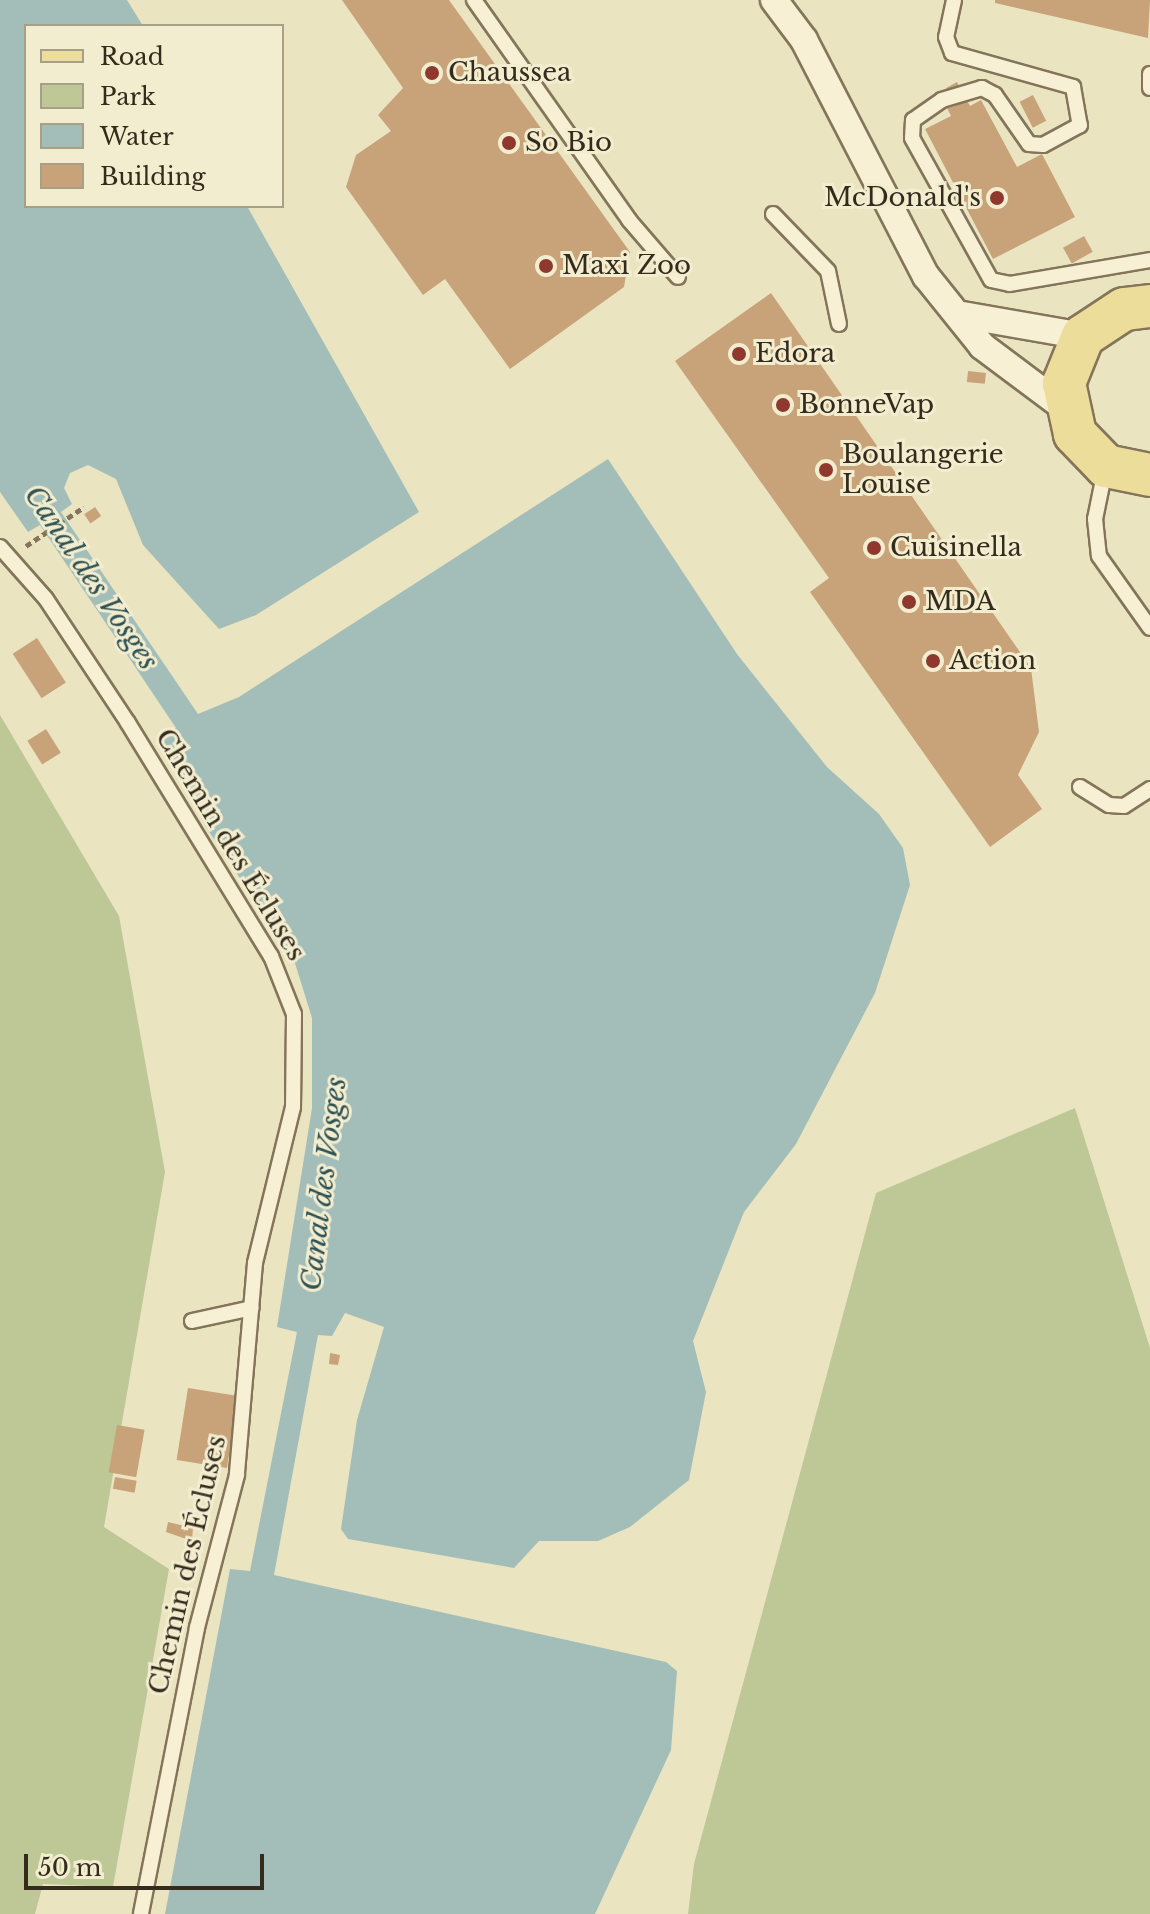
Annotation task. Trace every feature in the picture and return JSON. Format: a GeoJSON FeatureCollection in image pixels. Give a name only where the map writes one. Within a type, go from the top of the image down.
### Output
{"type":"FeatureCollection","features":[{"type":"Feature","properties":{"kind":"main road"},"geometry":{"type":"LineString","coordinates":[[1150,306],[1124,309],[1083,336],[1064,383],[1065,408],[1075,434],[1106,466],[1150,475]]}},
{"type":"Feature","properties":{"kind":"street"},"geometry":{"type":"LineString","coordinates":[[774,0],[804,40],[926,276],[982,346],[1065,408]]}},
{"type":"Feature","properties":{"kind":"street"},"geometry":{"type":"LineString","coordinates":[[957,314],[1083,336]]}},
{"type":"Feature","properties":{"kind":"lane"},"geometry":{"type":"LineString","coordinates":[[474,0],[629,220],[678,277]]}},
{"type":"Feature","properties":{"kind":"lane"},"geometry":{"type":"LineString","coordinates":[[954,0],[946,37],[952,53],[1073,87],[1080,125],[1043,145],[1029,144],[995,95],[982,88],[942,100],[913,120],[912,138],[991,280],[1010,284],[1150,260]]}},
{"type":"Feature","properties":{"kind":"lane"},"geometry":{"type":"LineString","coordinates":[[1150,74],[1150,88]]}},
{"type":"Feature","properties":{"kind":"lane"},"geometry":{"type":"LineString","coordinates":[[773,214],[828,271],[839,324]]}},
{"type":"Feature","properties":{"kind":"lane"},"geometry":{"type":"LineString","coordinates":[[1106,466],[1095,519],[1099,556],[1150,628]]}},
{"type":"Feature","properties":{"kind":"lane","name":"Chemin des Écluses"},"geometry":{"type":"LineString","coordinates":[[0,547],[46,599],[128,723],[285,984],[297,1055],[293,1107],[255,1263],[237,1475],[193,1643],[141,1914]]}},
{"type":"Feature","properties":{"kind":"lane"},"geometry":{"type":"LineString","coordinates":[[1080,787],[1124,806],[1150,789]]}},
{"type":"Feature","properties":{"kind":"lane"},"geometry":{"type":"LineString","coordinates":[[192,1321],[252,1308]]}},
{"type":"Feature","properties":{"kind":"path"},"geometry":{"type":"LineString","coordinates":[[41,537],[84,507]]}},
{"type":"Feature","properties":{"kind":"green space"},"geometry":{"type":"Polygon","coordinates":[[[0,715],[119,916],[165,1172],[104,1527],[169,1569],[113,1887],[43,1884],[35,1914],[0,1914],[0,715]]]}},
{"type":"Feature","properties":{"kind":"green space"},"geometry":{"type":"Polygon","coordinates":[[[1075,1108],[1150,1348],[1150,1914],[688,1914],[694,1864],[876,1193],[1075,1108]]]}},
{"type":"Feature","properties":{"kind":"water","name":"Canal des Vosges"},"geometry":{"type":"Polygon","coordinates":[[[0,0],[127,0],[142,24],[24,24],[24,208],[248,208],[419,512],[256,615],[219,629],[143,545],[116,479],[88,465],[70,473],[64,488],[72,504],[61,512],[198,714],[239,697],[608,459],[737,654],[827,767],[879,814],[903,848],[910,885],[875,993],[796,1144],[744,1212],[693,1341],[706,1392],[689,1480],[630,1527],[598,1541],[539,1541],[514,1568],[348,1539],[341,1529],[357,1420],[384,1327],[345,1313],[332,1336],[318,1335],[274,1575],[666,1662],[677,1671],[671,1750],[595,1914],[165,1914],[230,1569],[250,1571],[297,1332],[277,1327],[312,1108],[312,1018],[294,960],[206,827],[159,739],[176,728],[40,525],[28,532],[0,492],[0,0]]]}},
{"type":"Feature","properties":{"kind":"building"},"geometry":{"type":"Polygon","coordinates":[[[342,0],[449,0],[630,252],[624,287],[510,369],[445,279],[423,295],[346,187],[356,155],[391,131],[378,115],[403,88],[342,0]]]}},
{"type":"Feature","properties":{"kind":"building"},"geometry":{"type":"Polygon","coordinates":[[[995,0],[1150,0],[1148,38],[995,3],[995,0]]]}},
{"type":"Feature","properties":{"kind":"building","name":"McDonald's"},"geometry":{"type":"Polygon","coordinates":[[[957,82],[970,106],[981,100],[1017,167],[1042,154],[1075,217],[993,259],[925,129],[951,116],[947,108],[955,106],[946,88],[957,82]]]}},
{"type":"Feature","properties":{"kind":"building"},"geometry":{"type":"Polygon","coordinates":[[[1033,95],[1046,121],[1033,128],[1020,102],[1033,95]]]}},
{"type":"Feature","properties":{"kind":"building"},"geometry":{"type":"Polygon","coordinates":[[[1084,236],[1093,252],[1072,263],[1063,248],[1084,236]]]}},
{"type":"Feature","properties":{"kind":"building"},"geometry":{"type":"Polygon","coordinates":[[[771,293],[1031,668],[1039,732],[1018,775],[1042,809],[990,847],[810,592],[829,578],[675,361],[771,293]]]}},
{"type":"Feature","properties":{"kind":"building"},"geometry":{"type":"Polygon","coordinates":[[[968,371],[986,373],[985,384],[967,382],[968,371]]]}},
{"type":"Feature","properties":{"kind":"building"},"geometry":{"type":"Polygon","coordinates":[[[95,507],[101,516],[90,523],[84,514],[95,507]]]}},
{"type":"Feature","properties":{"kind":"building"},"geometry":{"type":"Polygon","coordinates":[[[37,638],[66,682],[42,698],[13,654],[37,638]]]}},
{"type":"Feature","properties":{"kind":"building"},"geometry":{"type":"Polygon","coordinates":[[[46,729],[61,753],[42,764],[27,741],[46,729]]]}},
{"type":"Feature","properties":{"kind":"building"},"geometry":{"type":"Polygon","coordinates":[[[330,1353],[340,1355],[338,1365],[329,1364],[330,1353]]]}},
{"type":"Feature","properties":{"kind":"building"},"geometry":{"type":"Polygon","coordinates":[[[188,1388],[238,1396],[227,1468],[177,1460],[188,1388]]]}},
{"type":"Feature","properties":{"kind":"building"},"geometry":{"type":"Polygon","coordinates":[[[117,1425],[145,1430],[136,1477],[109,1472],[117,1425]]]}},
{"type":"Feature","properties":{"kind":"building"},"geometry":{"type":"Polygon","coordinates":[[[115,1477],[137,1481],[135,1493],[113,1489],[115,1477]]]}},
{"type":"Feature","properties":{"kind":"building"},"geometry":{"type":"Polygon","coordinates":[[[168,1522],[193,1528],[192,1541],[166,1532],[168,1522]]]}},
{"type":"Feature","properties":{"kind":"place","name":"Chaussea"},"geometry":{"type":"Point","coordinates":[432,73]}},
{"type":"Feature","properties":{"kind":"place","name":"So Bio"},"geometry":{"type":"Point","coordinates":[509,143]}},
{"type":"Feature","properties":{"kind":"place","name":"McDonald's"},"geometry":{"type":"Point","coordinates":[997,198]}},
{"type":"Feature","properties":{"kind":"place","name":"Maxi Zoo"},"geometry":{"type":"Point","coordinates":[546,266]}},
{"type":"Feature","properties":{"kind":"place","name":"Edora"},"geometry":{"type":"Point","coordinates":[739,354]}},
{"type":"Feature","properties":{"kind":"place","name":"BonneVap"},"geometry":{"type":"Point","coordinates":[783,405]}},
{"type":"Feature","properties":{"kind":"place","name":"Boulangerie Louise"},"geometry":{"type":"Point","coordinates":[826,470]}},
{"type":"Feature","properties":{"kind":"place","name":"Cuisinella"},"geometry":{"type":"Point","coordinates":[874,548]}},
{"type":"Feature","properties":{"kind":"place","name":"MDA"},"geometry":{"type":"Point","coordinates":[909,602]}},
{"type":"Feature","properties":{"kind":"place","name":"Action"},"geometry":{"type":"Point","coordinates":[933,661]}}]}
